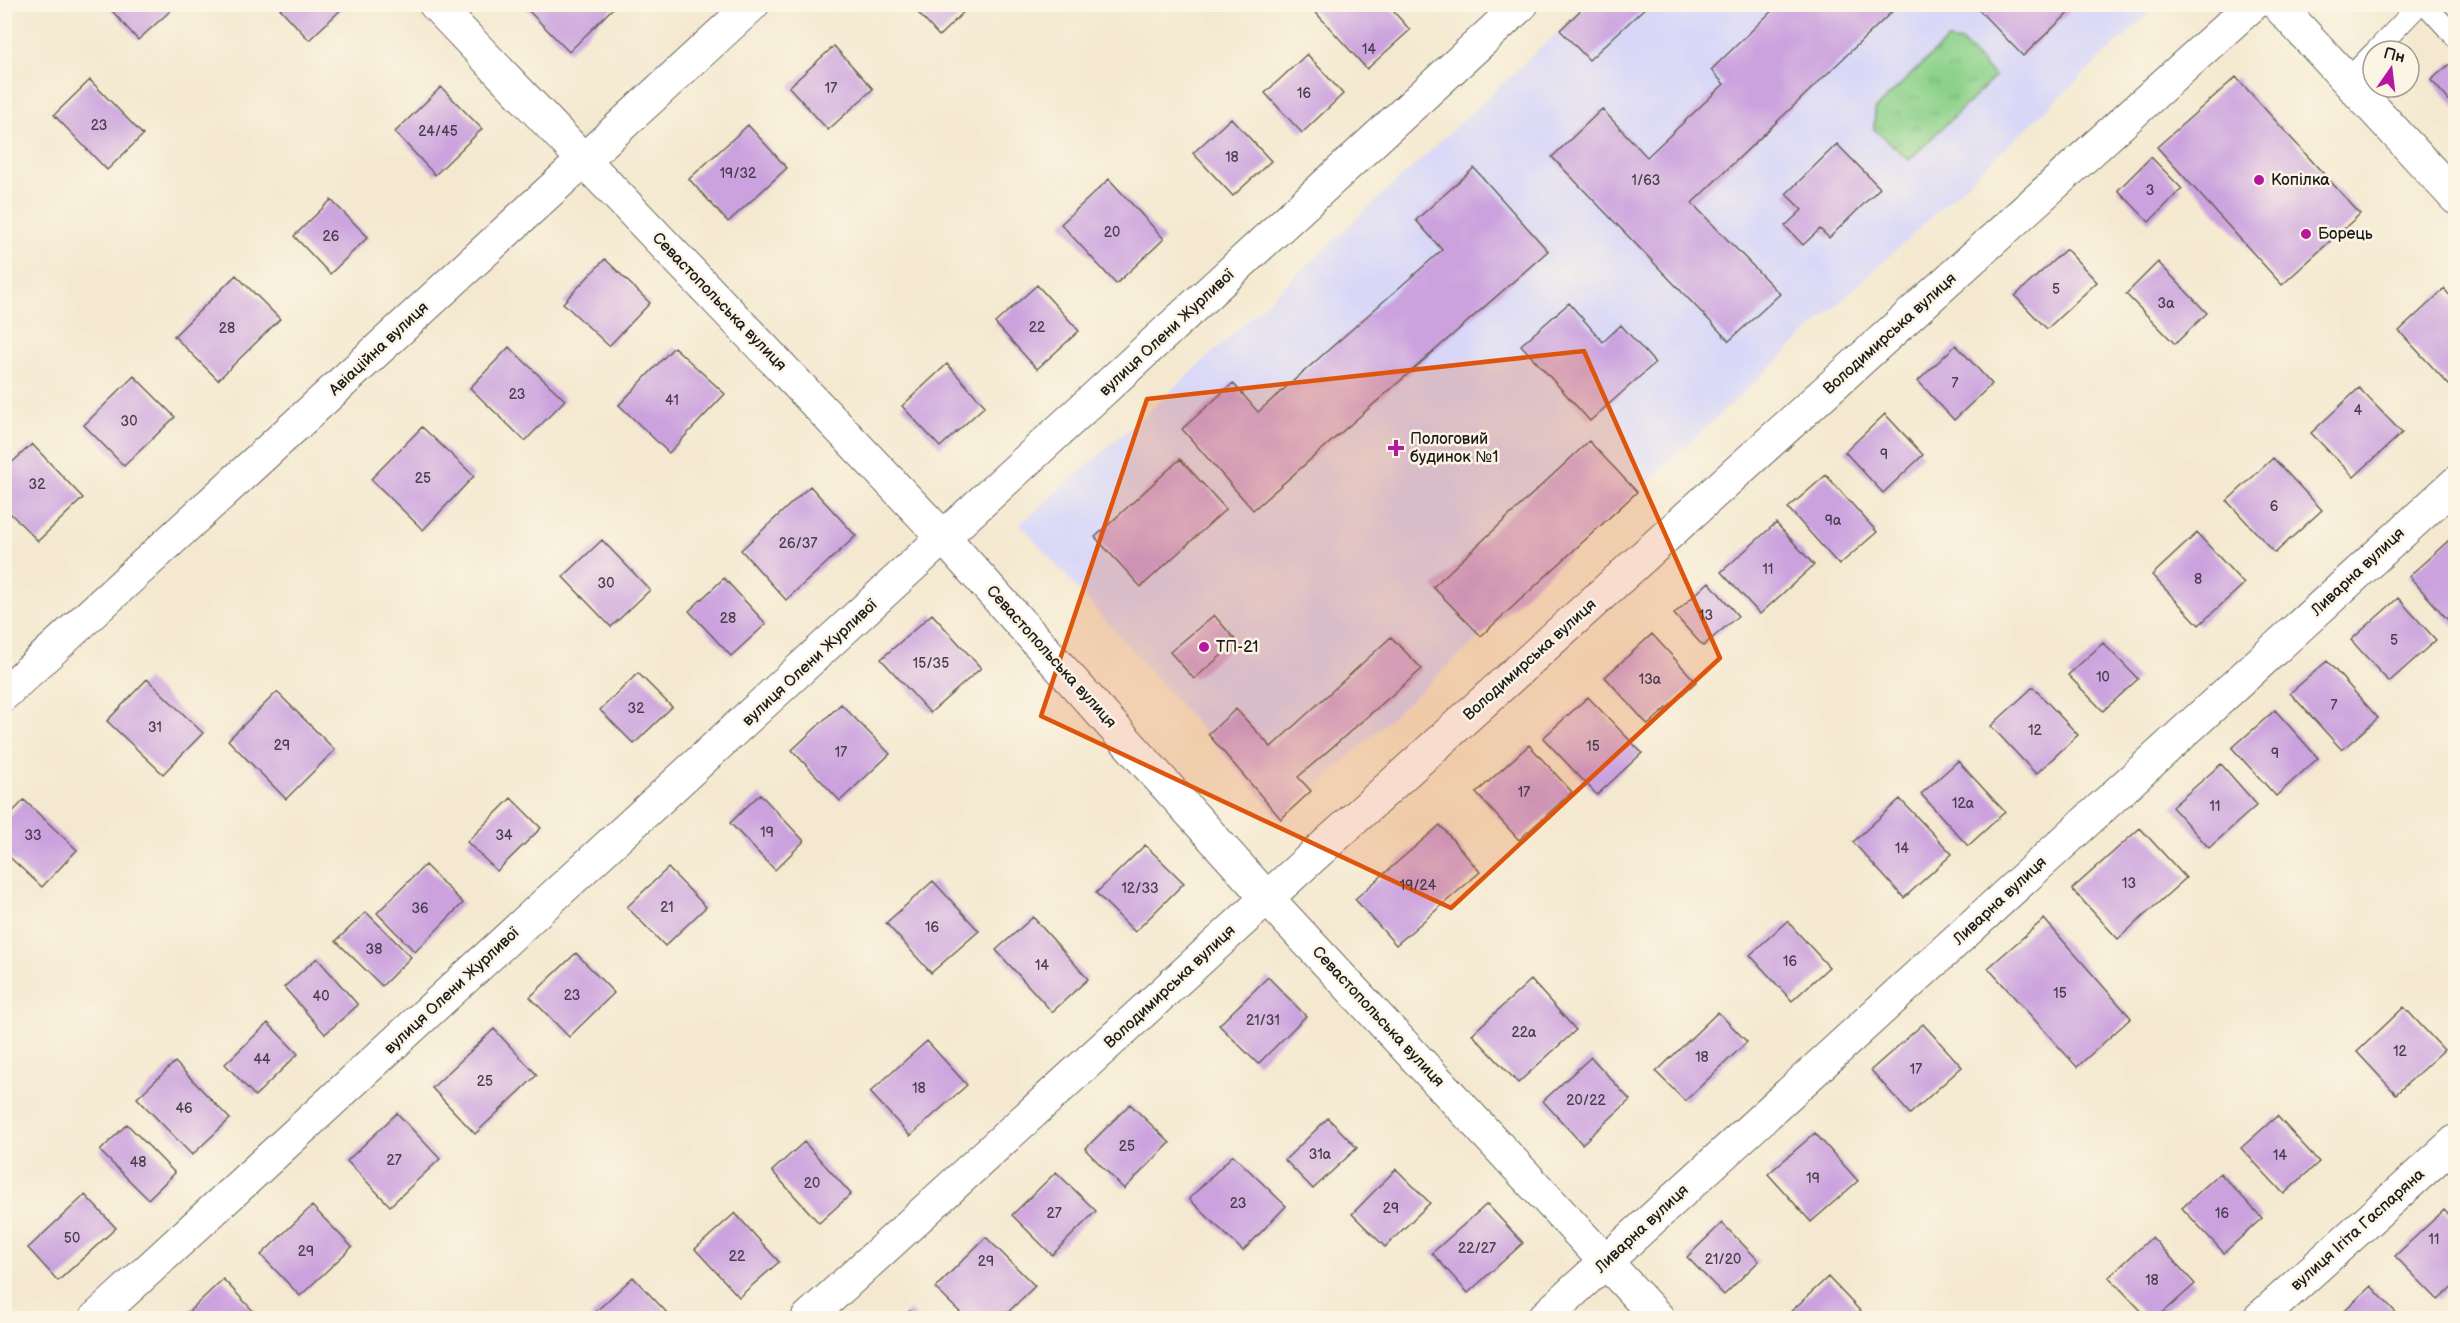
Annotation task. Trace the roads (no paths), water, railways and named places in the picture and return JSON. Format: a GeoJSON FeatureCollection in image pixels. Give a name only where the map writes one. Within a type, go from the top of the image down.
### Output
{"type":"FeatureCollection","features":[{"type":"Feature","properties":{"kind":"street","name":"Севастопольська вулиця"},"geometry":{"type":"LineString","coordinates":[[435,4],[945,539],[1266,898],[1658,1318]]}},
{"type":"Feature","properties":{"kind":"street","name":"Авіаційна вулиця"},"geometry":{"type":"LineString","coordinates":[[4,694],[753,4]]}},
{"type":"Feature","properties":{"kind":"street","name":"вулиця Олени Журливої"},"geometry":{"type":"LineString","coordinates":[[96,1318],[945,539],[1522,4]]}},
{"type":"Feature","properties":{"kind":"street","name":"Володимирська вулиця"},"geometry":{"type":"LineString","coordinates":[[808,1318],[1266,898],[2253,4]]}},
{"type":"Feature","properties":{"kind":"street"},"geometry":{"type":"LineString","coordinates":[[2277,4],[2456,198]]}},
{"type":"Feature","properties":{"kind":"street","name":"Ливарна вулиця"},"geometry":{"type":"LineString","coordinates":[[1544,1318],[2456,483]]}},
{"type":"Feature","properties":{"kind":"street","name":"вулиця Ігіта Гаспаряна"},"geometry":{"type":"LineString","coordinates":[[2260,1318],[2456,1141]]}},
{"type":"Feature","properties":{"kind":"lane"},"geometry":{"type":"LineString","coordinates":[[2386,39],[2420,4]]}},
{"type":"Feature","properties":{"kind":"lane"},"geometry":{"type":"LineString","coordinates":[[2425,4],[2456,38]]}},
{"type":"Feature","properties":{"kind":"lane"},"geometry":{"type":"LineString","coordinates":[[2347,80],[2361,65]]}},
{"type":"Feature","properties":{"kind":"place","name":"Копілка"},"geometry":{"type":"Point","coordinates":[2259,180]}},
{"type":"Feature","properties":{"kind":"place","name":"Борець"},"geometry":{"type":"Point","coordinates":[2306,234]}},
{"type":"Feature","properties":{"kind":"place","name":"Пологовий будинок №1"},"geometry":{"type":"Point","coordinates":[1396,448]}},
{"type":"Feature","properties":{"kind":"place","name":"ТП-21"},"geometry":{"type":"Point","coordinates":[1204,647]}}]}
